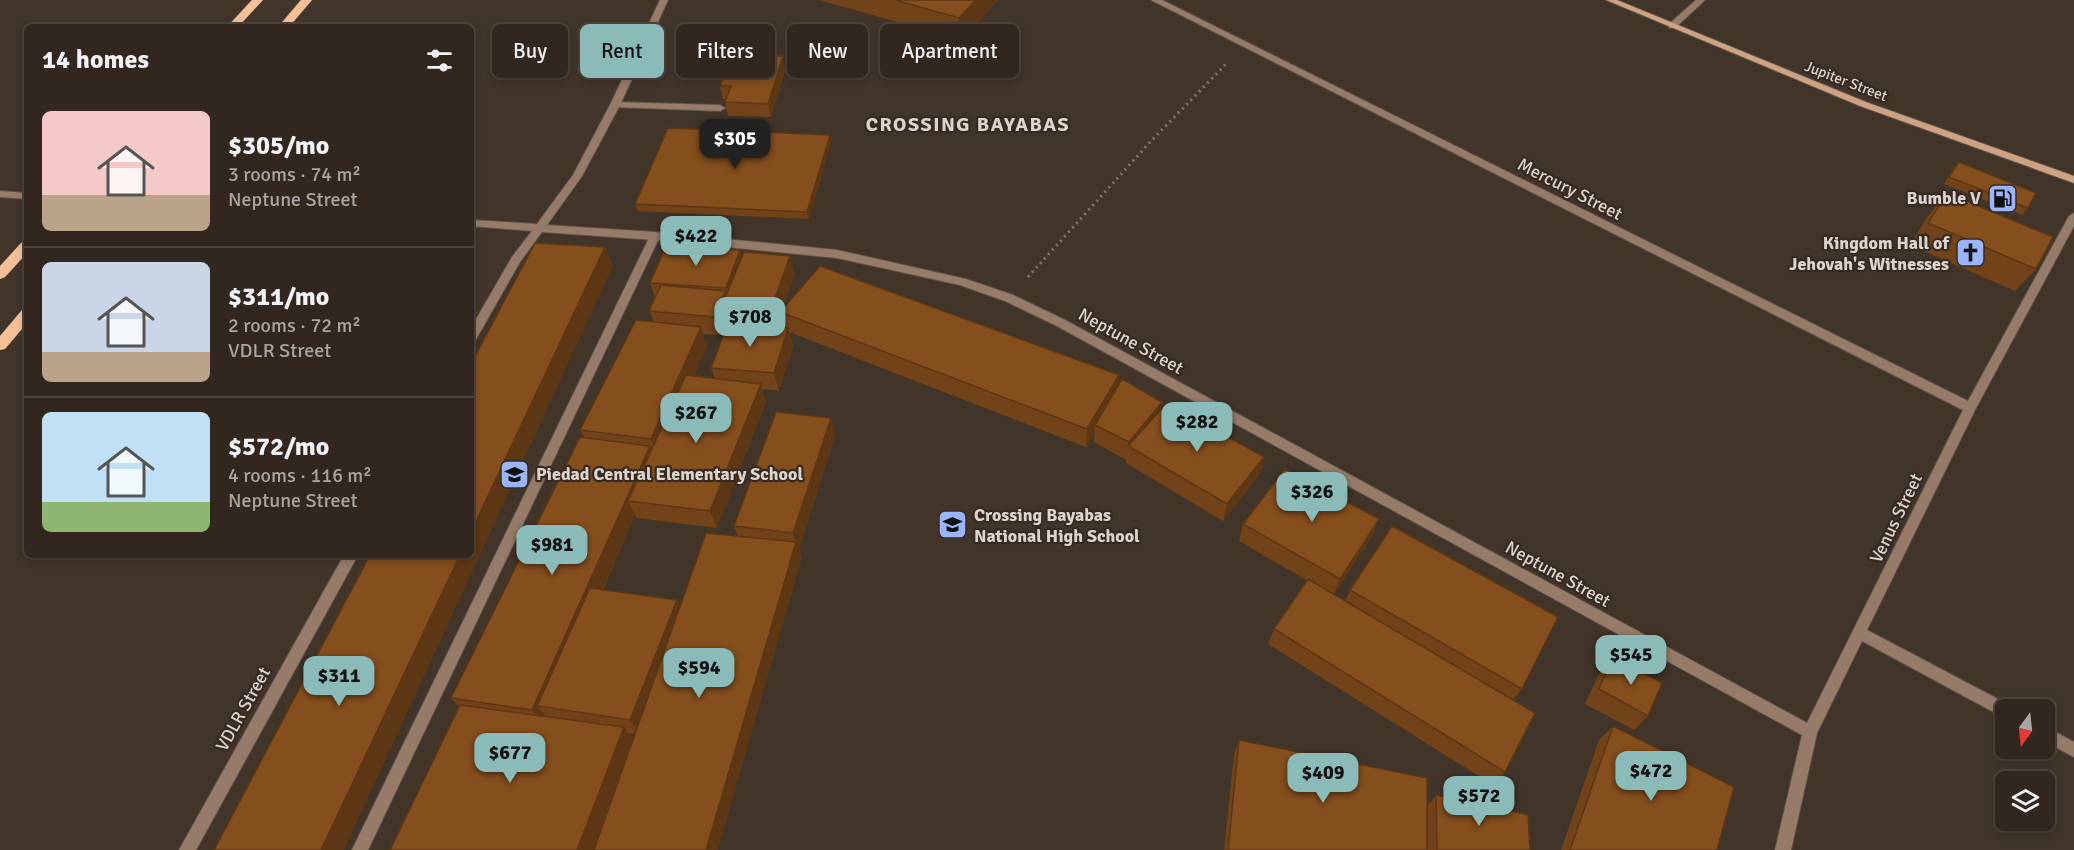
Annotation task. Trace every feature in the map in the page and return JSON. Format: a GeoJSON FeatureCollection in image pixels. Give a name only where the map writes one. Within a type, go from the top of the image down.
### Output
{"type":"FeatureCollection","features":[{"type":"Feature","properties":{"kind":"main road"},"geometry":{"type":"LineString","coordinates":[[235,24],[258,0]]}},
{"type":"Feature","properties":{"kind":"main road"},"geometry":{"type":"LineString","coordinates":[[286,24],[307,0]]}},
{"type":"Feature","properties":{"kind":"main road","name":"Jupiter Street"},"geometry":{"type":"LineString","coordinates":[[1610,0],[1863,104],[2074,180]]}},
{"type":"Feature","properties":{"kind":"main road"},"geometry":{"type":"LineString","coordinates":[[0,274],[24,248]]}},
{"type":"Feature","properties":{"kind":"main road"},"geometry":{"type":"LineString","coordinates":[[0,345],[24,317]]}},
{"type":"Feature","properties":{"kind":"street"},"geometry":{"type":"LineString","coordinates":[[474,333],[501,285],[577,176],[615,105],[663,0]]}},
{"type":"Feature","properties":{"kind":"street","name":"Mercury Street"},"geometry":{"type":"LineString","coordinates":[[1155,0],[1970,408]]}},
{"type":"Feature","properties":{"kind":"street"},"geometry":{"type":"LineString","coordinates":[[1672,26],[1701,0]]}},
{"type":"Feature","properties":{"kind":"street"},"geometry":{"type":"LineString","coordinates":[[615,105],[720,108]]}},
{"type":"Feature","properties":{"kind":"street"},"geometry":{"type":"LineString","coordinates":[[0,194],[24,196]]}},
{"type":"Feature","properties":{"kind":"street","name":"Venus Street"},"geometry":{"type":"LineString","coordinates":[[1784,850],[1810,732],[1970,408],[2074,216]]}},
{"type":"Feature","properties":{"kind":"street","name":"Neptune Street"},"geometry":{"type":"LineString","coordinates":[[474,223],[655,236],[837,254],[962,282],[1009,298],[1061,323],[1810,732]]}},
{"type":"Feature","properties":{"kind":"street"},"geometry":{"type":"LineString","coordinates":[[360,850],[655,236]]}},
{"type":"Feature","properties":{"kind":"street","name":"VDLR Street"},"geometry":{"type":"LineString","coordinates":[[187,850],[349,558]]}},
{"type":"Feature","properties":{"kind":"street"},"geometry":{"type":"LineString","coordinates":[[1860,633],[1995,705]]}},
{"type":"Feature","properties":{"kind":"street"},"geometry":{"type":"LineString","coordinates":[[2055,739],[2074,750]]}},
{"type":"Feature","properties":{"kind":"path"},"geometry":{"type":"LineString","coordinates":[[1009,298],[1152,140],[1245,45]]}},
{"type":"Feature","properties":{"kind":"building"},"geometry":{"type":"Polygon","coordinates":[[[895,0],[976,0],[959,18],[895,0]]]}},
{"type":"Feature","properties":{"kind":"building"},"geometry":{"type":"Polygon","coordinates":[[[775,56],[783,56],[768,104],[725,102],[731,86],[720,86],[723,78],[775,78],[775,56]]]}},
{"type":"Feature","properties":{"kind":"building"},"geometry":{"type":"Polygon","coordinates":[[[668,128],[830,135],[807,212],[635,204],[668,128]]]}},
{"type":"Feature","properties":{"kind":"building"},"geometry":{"type":"Polygon","coordinates":[[[1959,162],[2036,193],[2028,208],[1949,177],[1959,162]]]}},
{"type":"Feature","properties":{"kind":"building"},"geometry":{"type":"Polygon","coordinates":[[[1947,193],[2053,237],[2036,269],[1928,223],[1947,193]]]}},
{"type":"Feature","properties":{"kind":"building"},"geometry":{"type":"Polygon","coordinates":[[[535,243],[605,247],[474,526],[474,358],[535,243]]]}},
{"type":"Feature","properties":{"kind":"building"},"geometry":{"type":"Polygon","coordinates":[[[666,246],[740,250],[726,288],[650,283],[666,246]]]}},
{"type":"Feature","properties":{"kind":"building"},"geometry":{"type":"Polygon","coordinates":[[[744,252],[790,256],[766,323],[717,318],[744,252]]]}},
{"type":"Feature","properties":{"kind":"building"},"geometry":{"type":"Polygon","coordinates":[[[820,266],[1119,375],[1087,429],[780,312],[820,266]]]}},
{"type":"Feature","properties":{"kind":"building"},"geometry":{"type":"Polygon","coordinates":[[[661,285],[725,291],[715,317],[649,311],[661,285]]]}},
{"type":"Feature","properties":{"kind":"building"},"geometry":{"type":"Polygon","coordinates":[[[636,320],[701,327],[651,439],[580,430],[636,320]]]}},
{"type":"Feature","properties":{"kind":"building"},"geometry":{"type":"Polygon","coordinates":[[[728,323],[788,328],[774,373],[711,368],[728,323]]]}},
{"type":"Feature","properties":{"kind":"building"},"geometry":{"type":"Polygon","coordinates":[[[686,375],[761,384],[710,511],[628,501],[686,375]]]}},
{"type":"Feature","properties":{"kind":"building"},"geometry":{"type":"Polygon","coordinates":[[[1122,379],[1162,402],[1129,442],[1095,425],[1122,379]]]}},
{"type":"Feature","properties":{"kind":"building"},"geometry":{"type":"Polygon","coordinates":[[[1167,403],[1264,457],[1227,504],[1128,446],[1167,403]]]}},
{"type":"Feature","properties":{"kind":"building"},"geometry":{"type":"Polygon","coordinates":[[[776,412],[831,418],[793,533],[734,526],[776,412]]]}},
{"type":"Feature","properties":{"kind":"building"},"geometry":{"type":"Polygon","coordinates":[[[580,437],[650,446],[532,710],[451,698],[580,437]]]}},
{"type":"Feature","properties":{"kind":"building"},"geometry":{"type":"Polygon","coordinates":[[[1285,469],[1379,519],[1340,579],[1243,524],[1285,469]]]}},
{"type":"Feature","properties":{"kind":"building"},"geometry":{"type":"Polygon","coordinates":[[[1392,526],[1558,617],[1522,689],[1350,590],[1392,526]]]}},
{"type":"Feature","properties":{"kind":"building"},"geometry":{"type":"Polygon","coordinates":[[[706,533],[796,542],[706,850],[594,850],[706,533]]]}},
{"type":"Feature","properties":{"kind":"building"},"geometry":{"type":"Polygon","coordinates":[[[368,558],[459,558],[321,850],[214,850],[368,558]]]}},
{"type":"Feature","properties":{"kind":"building"},"geometry":{"type":"Polygon","coordinates":[[[1308,579],[1535,713],[1505,772],[1274,629],[1308,579]]]}},
{"type":"Feature","properties":{"kind":"building"},"geometry":{"type":"Polygon","coordinates":[[[590,588],[677,600],[630,720],[537,706],[590,588]]]}},
{"type":"Feature","properties":{"kind":"building"},"geometry":{"type":"Polygon","coordinates":[[[1613,657],[1662,683],[1648,716],[1599,689],[1613,657]]]}},
{"type":"Feature","properties":{"kind":"building"},"geometry":{"type":"Polygon","coordinates":[[[460,705],[624,727],[577,850],[390,850],[460,705]]]}},
{"type":"Feature","properties":{"kind":"building"},"geometry":{"type":"Polygon","coordinates":[[[1613,726],[1734,787],[1717,850],[1570,850],[1613,726]]]}},
{"type":"Feature","properties":{"kind":"building"},"geometry":{"type":"Polygon","coordinates":[[[1239,740],[1427,778],[1427,850],[1228,850],[1239,740]]]}},
{"type":"Feature","properties":{"kind":"building"},"geometry":{"type":"Polygon","coordinates":[[[1436,795],[1528,815],[1530,850],[1437,850],[1436,795]]]}},
{"type":"Feature","properties":{"kind":"place","name":"Bumble V"},"geometry":{"type":"Point","coordinates":[2002,198]}},
{"type":"Feature","properties":{"kind":"place","name":"Kingdom Hall of Jehovah's Witnesses"},"geometry":{"type":"Point","coordinates":[1970,253]}},
{"type":"Feature","properties":{"kind":"place","name":"Piedad Central Elementary School"},"geometry":{"type":"Point","coordinates":[515,474]}},
{"type":"Feature","properties":{"kind":"place","name":"Crossing Bayabas National High School"},"geometry":{"type":"Point","coordinates":[953,525]}},
{"type":"Feature","properties":{"kind":"district","name":"CROSSING BAYABAS"},"geometry":{"type":"Point","coordinates":[968,124]}}]}
